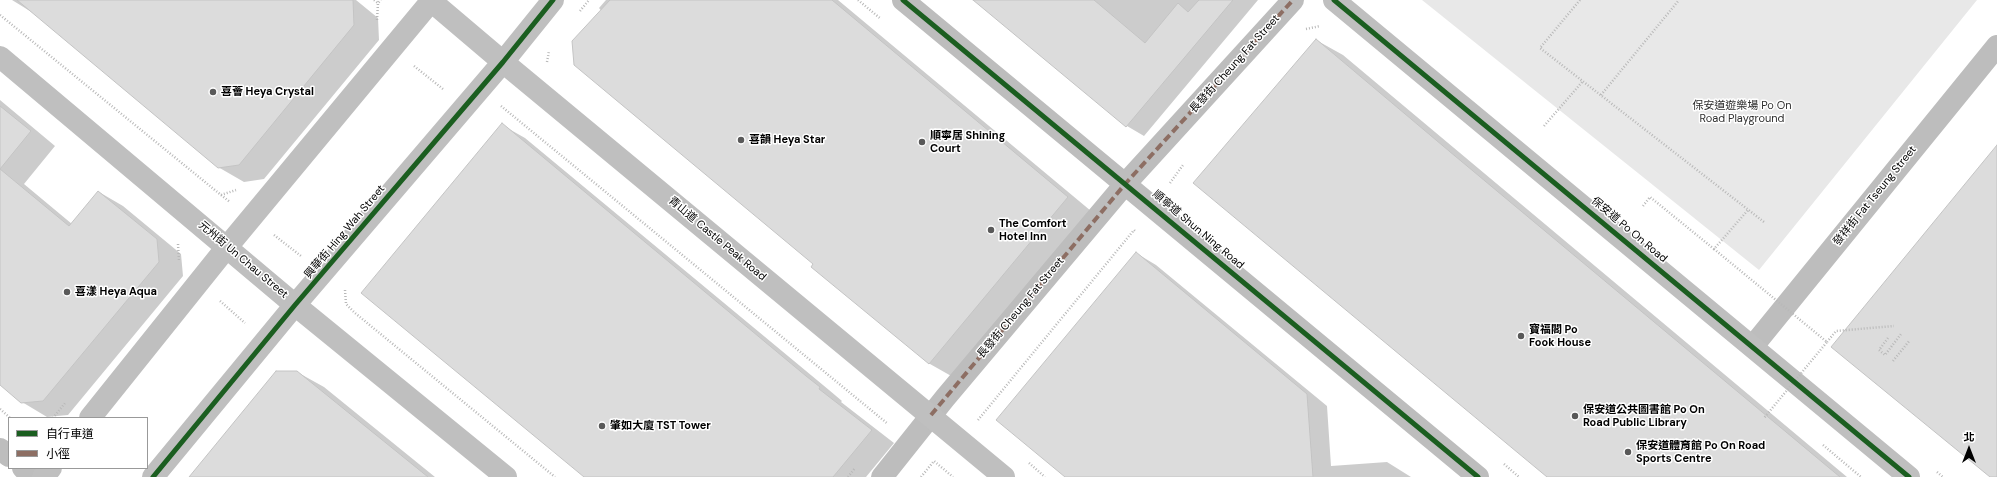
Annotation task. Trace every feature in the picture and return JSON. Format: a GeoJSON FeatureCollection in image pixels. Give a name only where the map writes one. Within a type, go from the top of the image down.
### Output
{"type":"FeatureCollection","features":[{"type":"Feature","properties":{"kind":"street","name":"青山道 Castle Peak Road"},"geometry":{"type":"LineString","coordinates":[[431,0],[503,62],[1004,477]]}},
{"type":"Feature","properties":{"kind":"street"},"geometry":{"type":"LineString","coordinates":[[91,417],[251,217],[431,0]]}},
{"type":"Feature","properties":{"kind":"street","name":"興華街 Hing Wah Street"},"geometry":{"type":"LineString","coordinates":[[153,477],[295,305],[503,62],[553,0]]}},
{"type":"Feature","properties":{"kind":"street","name":"順寧道 Shun Ning Road"},"geometry":{"type":"LineString","coordinates":[[903,0],[1126,183],[1478,477]]}},
{"type":"Feature","properties":{"kind":"street","name":"長發街 Cheung Fat Street"},"geometry":{"type":"LineString","coordinates":[[882,477],[931,415],[1126,183],[1293,0]]}},
{"type":"Feature","properties":{"kind":"street","name":"保安道 Po On Road"},"geometry":{"type":"LineString","coordinates":[[1334,0],[1753,346],[1909,477]]}},
{"type":"Feature","properties":{"kind":"street","name":"發祥街 Fat Tseung Street"},"geometry":{"type":"LineString","coordinates":[[1753,346],[1997,46]]}},
{"type":"Feature","properties":{"kind":"street","name":"元州街 Un Chau Street"},"geometry":{"type":"LineString","coordinates":[[0,57],[295,305],[506,477]]}},
{"type":"Feature","properties":{"kind":"street"},"geometry":{"type":"LineString","coordinates":[[0,449],[8,455]]}},
{"type":"Feature","properties":{"kind":"street"},"geometry":{"type":"LineString","coordinates":[[24,469],[34,477]]}},
{"type":"Feature","properties":{"kind":"street"},"geometry":{"type":"LineString","coordinates":[[43,477],[50,469]]}},
{"type":"Feature","properties":{"kind":"path"},"geometry":{"type":"LineString","coordinates":[[374,0],[378,3]]}},
{"type":"Feature","properties":{"kind":"path"},"geometry":{"type":"LineString","coordinates":[[381,0],[378,3],[378,17],[371,32],[486,122],[500,105],[889,425],[885,430]]}},
{"type":"Feature","properties":{"kind":"path"},"geometry":{"type":"LineString","coordinates":[[858,0],[882,20]]}},
{"type":"Feature","properties":{"kind":"path"},"geometry":{"type":"LineString","coordinates":[[1580,0],[1540,48],[1764,222]]}},
{"type":"Feature","properties":{"kind":"path"},"geometry":{"type":"LineString","coordinates":[[1601,95],[1679,0]]}},
{"type":"Feature","properties":{"kind":"path"},"geometry":{"type":"LineString","coordinates":[[0,15],[221,195],[345,290]]}},
{"type":"Feature","properties":{"kind":"path"},"geometry":{"type":"LineString","coordinates":[[1544,126],[1583,80]]}},
{"type":"Feature","properties":{"kind":"path"},"geometry":{"type":"LineString","coordinates":[[1175,187],[1169,182],[1184,164]]}},
{"type":"Feature","properties":{"kind":"path"},"geometry":{"type":"LineString","coordinates":[[221,195],[236,190],[241,184]]}},
{"type":"Feature","properties":{"kind":"path"},"geometry":{"type":"LineString","coordinates":[[1643,206],[1650,197],[1827,342]]}},
{"type":"Feature","properties":{"kind":"path"},"geometry":{"type":"LineString","coordinates":[[1714,249],[1748,210]]}},
{"type":"Feature","properties":{"kind":"path"},"geometry":{"type":"LineString","coordinates":[[983,424],[978,420],[1134,230],[1140,235]]}},
{"type":"Feature","properties":{"kind":"path"},"geometry":{"type":"LineString","coordinates":[[198,283],[266,340]]}},
{"type":"Feature","properties":{"kind":"path"},"geometry":{"type":"LineString","coordinates":[[350,284],[345,290],[346,304],[355,313],[555,477]]}},
{"type":"Feature","properties":{"kind":"path"},"geometry":{"type":"LineString","coordinates":[[1798,325],[1803,319]]}},
{"type":"Feature","properties":{"kind":"path"},"geometry":{"type":"LineString","coordinates":[[1764,418],[1836,332],[1894,326]]}},
{"type":"Feature","properties":{"kind":"path"},"geometry":{"type":"LineString","coordinates":[[1888,338],[1879,350],[1885,355],[1901,334]]}},
{"type":"Feature","properties":{"kind":"path"},"geometry":{"type":"LineString","coordinates":[[1893,361],[1910,340]]}},
{"type":"Feature","properties":{"kind":"path"},"geometry":{"type":"LineString","coordinates":[[1806,362],[1812,367]]}},
{"type":"Feature","properties":{"kind":"path"},"geometry":{"type":"LineString","coordinates":[[0,410],[9,417]]}},
{"type":"Feature","properties":{"kind":"path"},"geometry":{"type":"LineString","coordinates":[[1023,458],[1045,477]]}},
{"type":"Feature","properties":{"kind":"path"},"geometry":{"type":"LineString","coordinates":[[921,477],[934,461],[953,477]]}},
{"type":"Feature","properties":{"kind":"path"},"geometry":{"type":"LineString","coordinates":[[1500,462],[1519,477]]}},
{"type":"Feature","properties":{"kind":"path"},"geometry":{"type":"LineString","coordinates":[[848,477],[858,465]]}},
{"type":"Feature","properties":{"kind":"path"},"geometry":{"type":"LineString","coordinates":[[1931,467],[1943,477]]}},
{"type":"Feature","properties":{"kind":"green space","name":"保安道遊樂場 Po On Road Playground"},"geometry":{"type":"Polygon","coordinates":[[[1422,0],[1977,0],[1759,270],[1422,0]]]}},
{"type":"Feature","properties":{"kind":"building","name":"喜薈 Heya Crystal"},"geometry":{"type":"Polygon","coordinates":[[[17,0],[353,0],[354,25],[239,165],[218,168],[17,0]]]}},
{"type":"Feature","properties":{"kind":"building"},"geometry":{"type":"Polygon","coordinates":[[[610,0],[832,0],[1068,197],[929,364],[811,267],[813,264],[574,65],[572,41],[610,0]]]}},
{"type":"Feature","properties":{"kind":"building"},"geometry":{"type":"Polygon","coordinates":[[[973,0],[1094,0],[1145,43],[1178,3],[1188,12],[1199,0],[1233,0],[1126,127],[973,0]]]}},
{"type":"Feature","properties":{"kind":"building"},"geometry":{"type":"Polygon","coordinates":[[[1316,39],[1840,477],[1547,477],[1193,183],[1316,39]]]}},
{"type":"Feature","properties":{"kind":"building"},"geometry":{"type":"Polygon","coordinates":[[[0,106],[31,131],[0,169],[0,106]]]}},
{"type":"Feature","properties":{"kind":"building"},"geometry":{"type":"Polygon","coordinates":[[[502,123],[820,387],[819,389],[872,430],[833,477],[584,477],[361,293],[502,123]]]}},
{"type":"Feature","properties":{"kind":"building"},"geometry":{"type":"Polygon","coordinates":[[[1997,145],[1997,477],[1990,477],[1831,347],[1997,145]]]}},
{"type":"Feature","properties":{"kind":"building","name":"喜漾 Heya Aqua"},"geometry":{"type":"Polygon","coordinates":[[[0,169],[69,226],[98,191],[157,239],[159,262],[43,401],[21,403],[0,385],[0,169]]]}},
{"type":"Feature","properties":{"kind":"building"},"geometry":{"type":"Polygon","coordinates":[[[1136,252],[1307,394],[1313,477],[1065,477],[996,420],[1136,252]]]}},
{"type":"Feature","properties":{"kind":"building"},"geometry":{"type":"Polygon","coordinates":[[[276,371],[297,371],[428,477],[189,477],[276,371]]]}},
{"type":"Feature","properties":{"kind":"marked path"},"geometry":{"type":"LineString","coordinates":[[931,415],[1126,183],[1293,0]]}},
{"type":"Feature","properties":{"kind":"cycle path"},"geometry":{"type":"LineString","coordinates":[[153,477],[295,305],[503,62],[553,0]]}},
{"type":"Feature","properties":{"kind":"cycle path"},"geometry":{"type":"LineString","coordinates":[[903,0],[1478,477]]}},
{"type":"Feature","properties":{"kind":"cycle path"},"geometry":{"type":"LineString","coordinates":[[1334,0],[1909,477]]}},
{"type":"Feature","properties":{"kind":"place","name":"喜薈 Heya Crystal"},"geometry":{"type":"Point","coordinates":[213,92]}},
{"type":"Feature","properties":{"kind":"place","name":"喜韻 Heya Star"},"geometry":{"type":"Point","coordinates":[741,140]}},
{"type":"Feature","properties":{"kind":"place","name":"順寧居 Shining Court"},"geometry":{"type":"Point","coordinates":[922,142]}},
{"type":"Feature","properties":{"kind":"place","name":"The Comfort Hotel Inn"},"geometry":{"type":"Point","coordinates":[991,230]}},
{"type":"Feature","properties":{"kind":"place","name":"喜漾 Heya Aqua"},"geometry":{"type":"Point","coordinates":[67,292]}},
{"type":"Feature","properties":{"kind":"place","name":"寶福閣 Po Fook House"},"geometry":{"type":"Point","coordinates":[1521,336]}},
{"type":"Feature","properties":{"kind":"place","name":"保安道公共圖書館 Po On Road Public Library"},"geometry":{"type":"Point","coordinates":[1575,416]}},
{"type":"Feature","properties":{"kind":"place","name":"肇如大廈 TST Tower"},"geometry":{"type":"Point","coordinates":[602,426]}},
{"type":"Feature","properties":{"kind":"place","name":"保安道體育館 Po On Road Sports Centre"},"geometry":{"type":"Point","coordinates":[1628,452]}}]}
